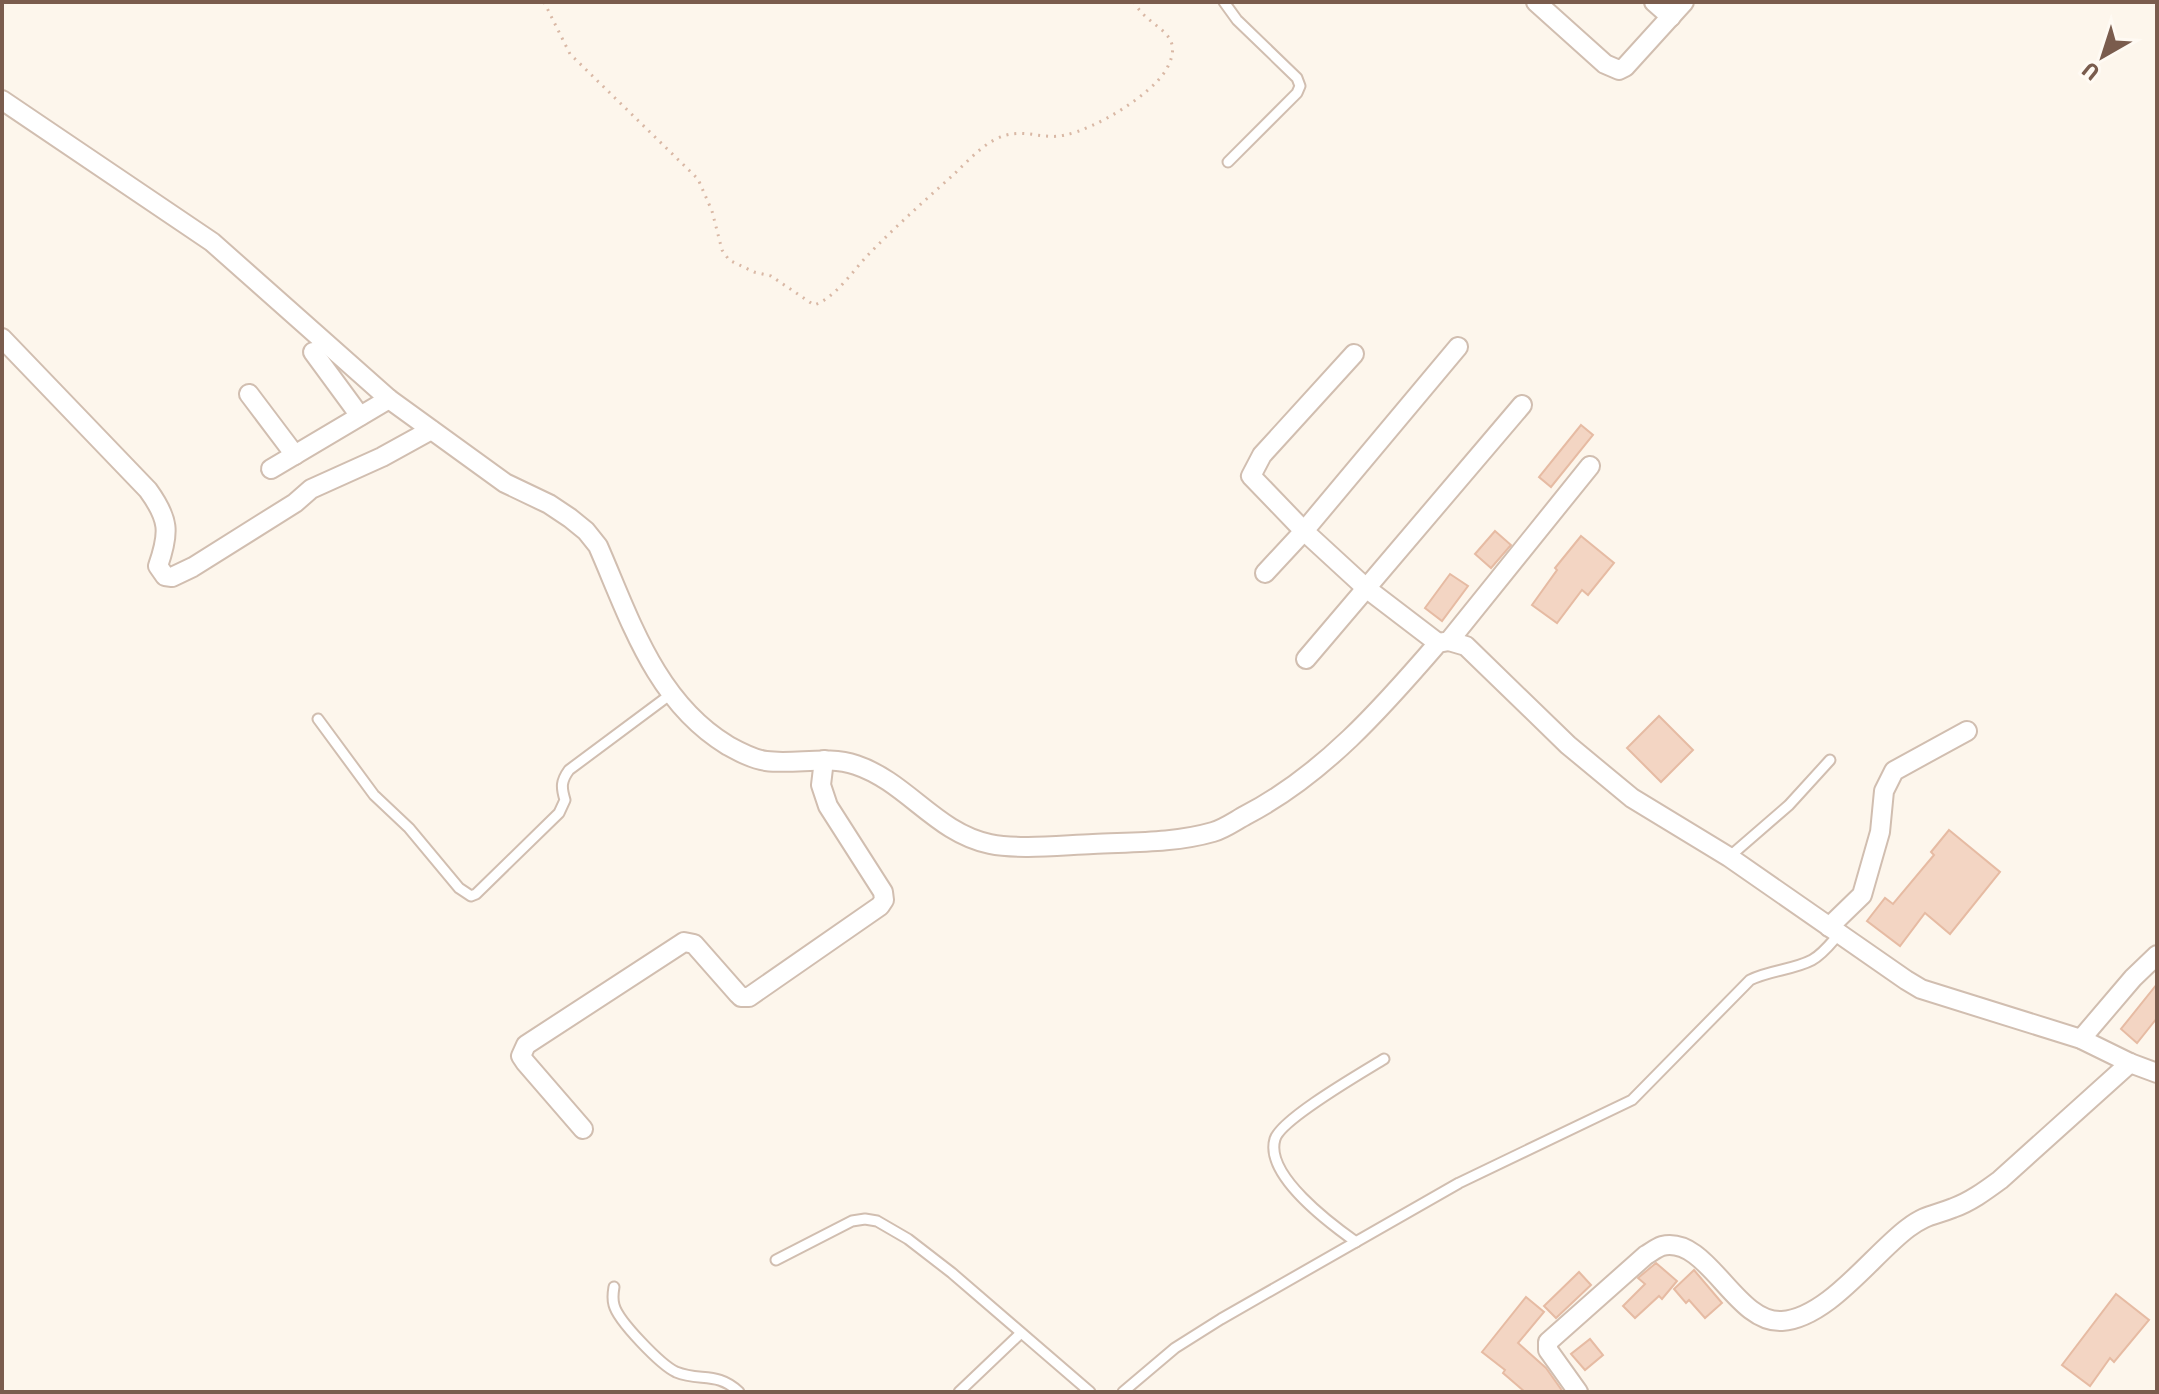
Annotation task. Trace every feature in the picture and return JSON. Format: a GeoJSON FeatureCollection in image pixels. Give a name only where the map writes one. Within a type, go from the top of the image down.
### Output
{"type":"FeatureCollection","features":[{"type":"Feature","properties":{"kind":"street"},"geometry":{"type":"LineString","coordinates":[[1536,2],[1613,70],[1625,67],[1684,2]]}},
{"type":"Feature","properties":{"kind":"street"},"geometry":{"type":"LineString","coordinates":[[1654,2],[1671,17]]}},
{"type":"Feature","properties":{"kind":"street"},"geometry":{"type":"LineString","coordinates":[[2,100],[212,242],[389,399],[431,430],[505,483],[549,504],[586,531],[598,546],[654,671],[691,719],[739,752],[766,761],[824,760],[855,764],[887,779],[955,831],[991,844],[1053,846],[1153,841],[1215,831],[1267,805],[1354,735],[1390,699],[1444,642],[1590,466]]}},
{"type":"Feature","properties":{"kind":"street"},"geometry":{"type":"LineString","coordinates":[[2,338],[160,506],[167,525],[167,540],[158,566],[165,576],[172,577],[193,567],[295,503],[311,489],[382,457],[431,430]]}},
{"type":"Feature","properties":{"kind":"street"},"geometry":{"type":"LineString","coordinates":[[1265,573],[1458,347]]}},
{"type":"Feature","properties":{"kind":"street"},"geometry":{"type":"LineString","coordinates":[[313,352],[360,416]]}},
{"type":"Feature","properties":{"kind":"street"},"geometry":{"type":"LineString","coordinates":[[1354,354],[1262,455],[1251,476],[1304,531],[1366,588],[1444,642],[1466,646],[1568,745],[1632,798],[1729,857],[1921,989],[2081,1039],[2157,1073]]}},
{"type":"Feature","properties":{"kind":"street"},"geometry":{"type":"LineString","coordinates":[[249,394],[295,455]]}},
{"type":"Feature","properties":{"kind":"street"},"geometry":{"type":"LineString","coordinates":[[271,469],[389,399]]}},
{"type":"Feature","properties":{"kind":"street"},"geometry":{"type":"LineString","coordinates":[[1306,659],[1522,405]]}},
{"type":"Feature","properties":{"kind":"street"},"geometry":{"type":"LineString","coordinates":[[1834,930],[1862,895],[1880,832],[1884,791],[1894,771],[1967,731]]}},
{"type":"Feature","properties":{"kind":"street"},"geometry":{"type":"LineString","coordinates":[[583,1129],[525,1062],[521,1056],[526,1045],[684,942],[694,944],[738,994],[749,997],[880,906],[884,900],[883,892],[828,806],[821,785],[824,760]]}},
{"type":"Feature","properties":{"kind":"street"},"geometry":{"type":"LineString","coordinates":[[2081,1039],[2157,955]]}},
{"type":"Feature","properties":{"kind":"street"},"geometry":{"type":"LineString","coordinates":[[1578,1392],[1546,1346],[1646,1255],[1661,1246],[1681,1247],[1697,1257],[1742,1303],[1761,1316],[1777,1321],[1794,1319],[1815,1309],[1906,1229],[1928,1214],[1952,1209],[1990,1188],[2130,1063]]}},
{"type":"Feature","properties":{"kind":"lane"},"geometry":{"type":"LineString","coordinates":[[1224,2],[1237,20],[1297,78],[1300,86],[1297,93],[1228,162]]}},
{"type":"Feature","properties":{"kind":"lane"},"geometry":{"type":"LineString","coordinates":[[318,719],[374,795],[409,828],[459,888],[471,896],[559,813],[565,800],[561,787],[563,778],[569,770],[671,694]]}},
{"type":"Feature","properties":{"kind":"lane"},"geometry":{"type":"LineString","coordinates":[[1729,857],[1789,805],[1830,760]]}},
{"type":"Feature","properties":{"kind":"lane"},"geometry":{"type":"LineString","coordinates":[[1123,1392],[1175,1348],[1356,1242],[1459,1183],[1632,1100],[1750,980],[1766,972],[1810,962],[1822,954],[1834,930]]}},
{"type":"Feature","properties":{"kind":"lane"},"geometry":{"type":"LineString","coordinates":[[1356,1242],[1306,1203],[1283,1173],[1275,1152],[1275,1139],[1291,1120],[1384,1059]]}},
{"type":"Feature","properties":{"kind":"lane"},"geometry":{"type":"LineString","coordinates":[[776,1260],[852,1221],[877,1221],[908,1239],[952,1273],[1090,1392]]}},
{"type":"Feature","properties":{"kind":"lane"},"geometry":{"type":"LineString","coordinates":[[614,1287],[614,1307],[622,1320],[665,1364],[684,1375],[722,1379],[739,1392]]}},
{"type":"Feature","properties":{"kind":"lane"},"geometry":{"type":"LineString","coordinates":[[959,1392],[1021,1333]]}},
{"type":"Feature","properties":{"kind":"path"},"geometry":{"type":"LineString","coordinates":[[544,2],[570,54],[698,179],[712,211],[722,250],[729,260],[771,276],[814,305],[828,297],[890,232],[993,141],[1021,133],[1065,135],[1120,112],[1153,87],[1173,55],[1173,44],[1165,32],[1140,12],[1134,2]]}},
{"type":"Feature","properties":{"kind":"building"},"geometry":{"type":"Polygon","coordinates":[[[1581,425],[1593,435],[1551,487],[1539,477],[1581,425]]]}},
{"type":"Feature","properties":{"kind":"building"},"geometry":{"type":"Polygon","coordinates":[[[1495,531],[1511,545],[1491,568],[1475,554],[1495,531]]]}},
{"type":"Feature","properties":{"kind":"building"},"geometry":{"type":"Polygon","coordinates":[[[1581,536],[1614,563],[1588,595],[1582,590],[1557,623],[1532,605],[1557,570],[1555,568],[1581,536]]]}},
{"type":"Feature","properties":{"kind":"building"},"geometry":{"type":"Polygon","coordinates":[[[1450,574],[1468,586],[1442,621],[1425,608],[1450,574]]]}},
{"type":"Feature","properties":{"kind":"building"},"geometry":{"type":"Polygon","coordinates":[[[1659,716],[1693,750],[1661,782],[1627,748],[1659,716]]]}},
{"type":"Feature","properties":{"kind":"building"},"geometry":{"type":"Polygon","coordinates":[[[1949,830],[2000,872],[1950,934],[1925,913],[1900,946],[1867,921],[1885,898],[1893,904],[1934,855],[1931,852],[1949,830]]]}},
{"type":"Feature","properties":{"kind":"building"},"geometry":{"type":"Polygon","coordinates":[[[2157,984],[2157,1018],[2137,1043],[2121,1029],[2157,984]]]}},
{"type":"Feature","properties":{"kind":"building"},"geometry":{"type":"Polygon","coordinates":[[[1656,1263],[1677,1281],[1662,1299],[1659,1296],[1635,1318],[1623,1306],[1645,1284],[1638,1278],[1656,1263]]]}},
{"type":"Feature","properties":{"kind":"building"},"geometry":{"type":"Polygon","coordinates":[[[1694,1270],[1722,1303],[1705,1318],[1674,1289],[1694,1270]]]}},
{"type":"Feature","properties":{"kind":"building"},"geometry":{"type":"Polygon","coordinates":[[[1579,1272],[1591,1285],[1556,1318],[1544,1306],[1579,1272]]]}},
{"type":"Feature","properties":{"kind":"building"},"geometry":{"type":"Polygon","coordinates":[[[2116,1294],[2149,1320],[2114,1362],[2110,1358],[2090,1386],[2062,1365],[2116,1294]]]}},
{"type":"Feature","properties":{"kind":"building"},"geometry":{"type":"Polygon","coordinates":[[[1526,1297],[1544,1312],[1518,1343],[1546,1368],[1563,1392],[1525,1392],[1503,1373],[1505,1370],[1482,1352],[1526,1297]]]}},
{"type":"Feature","properties":{"kind":"building"},"geometry":{"type":"Polygon","coordinates":[[[1590,1339],[1603,1355],[1585,1370],[1571,1354],[1590,1339]]]}}]}
